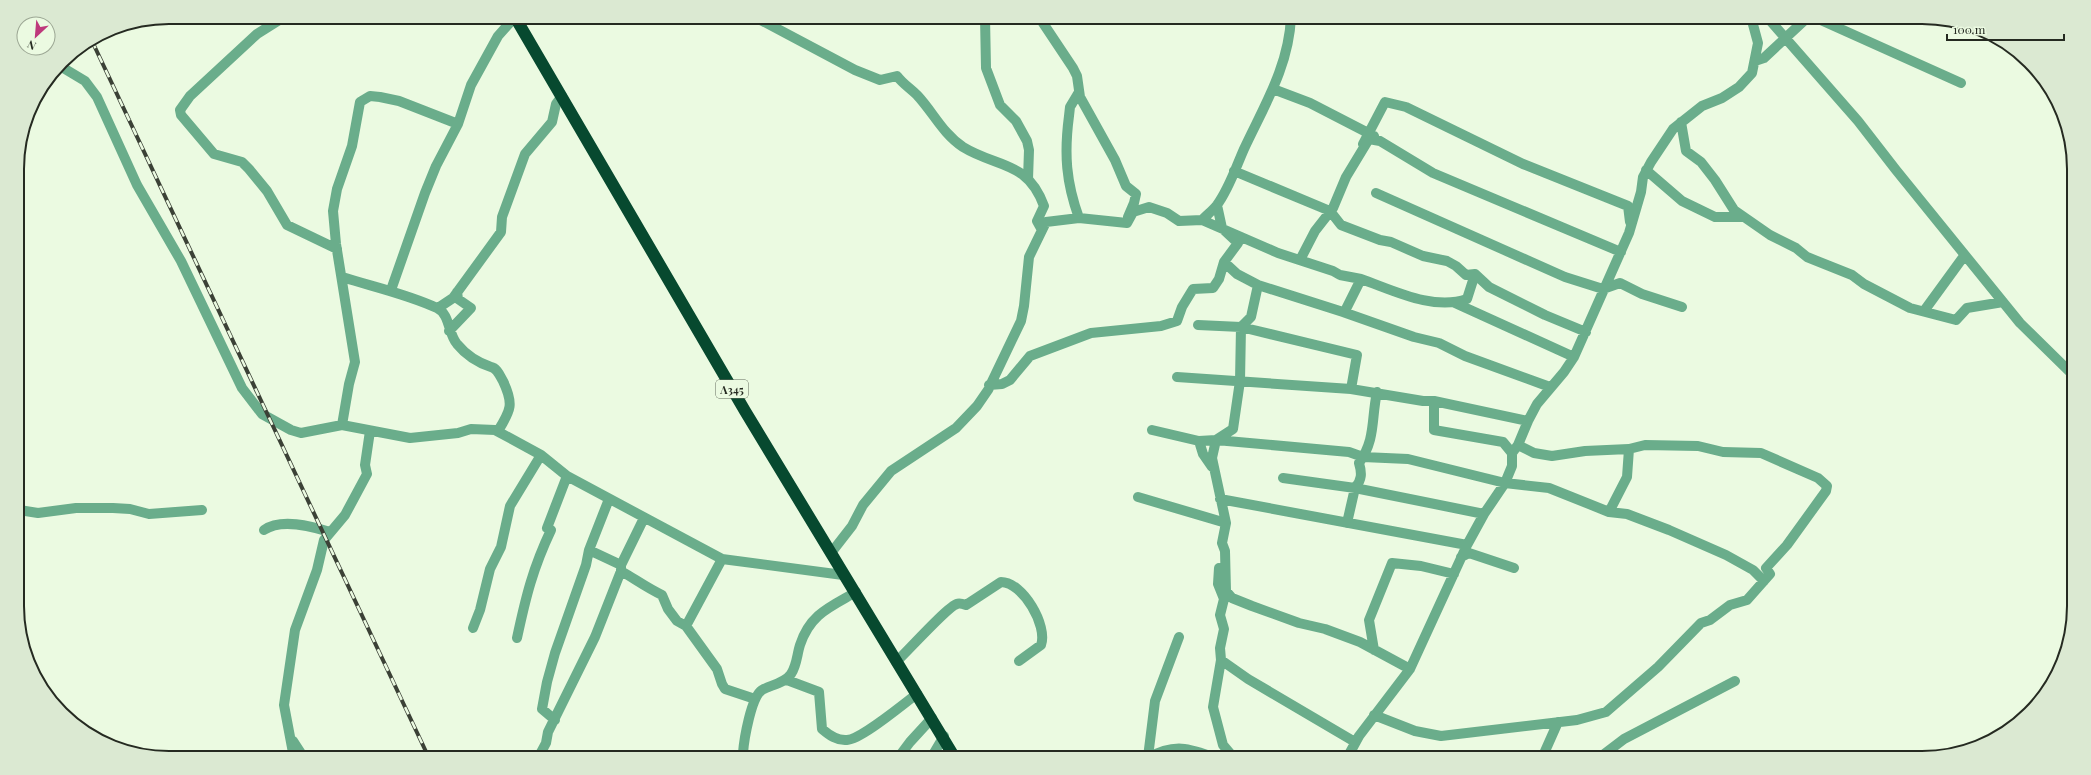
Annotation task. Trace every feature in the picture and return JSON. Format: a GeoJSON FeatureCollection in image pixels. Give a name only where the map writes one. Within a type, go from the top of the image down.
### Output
{"type":"FeatureCollection","features":[{"type":"Feature","properties":{"kind":"highway","name":"A345"},"geometry":{"type":"LineString","coordinates":[[522,24],[741,404],[844,575],[856,592],[896,662],[944,736],[952,751]]}},
{"type":"Feature","properties":{"kind":"street"},"geometry":{"type":"LineString","coordinates":[[273,24],[257,34],[190,96],[180,110],[180,115],[214,154],[242,162],[250,168],[267,191],[287,225],[337,250]]}},
{"type":"Feature","properties":{"kind":"street"},"geometry":{"type":"LineString","coordinates":[[391,290],[425,193],[436,166],[458,124],[471,85],[498,36],[513,24]]}},
{"type":"Feature","properties":{"kind":"street"},"geometry":{"type":"LineString","coordinates":[[768,24],[855,70],[880,80],[897,76],[905,86],[916,94],[946,133],[964,148],[1013,168],[1028,179],[1040,196],[1044,206],[1037,221],[1042,230]]}},
{"type":"Feature","properties":{"kind":"street"},"geometry":{"type":"LineString","coordinates":[[985,24],[986,68],[1000,105],[1016,121],[1027,141],[1029,150],[1028,179]]}},
{"type":"Feature","properties":{"kind":"street"},"geometry":{"type":"LineString","coordinates":[[1044,24],[1073,68],[1077,76],[1079,92],[1115,160],[1126,186],[1136,194],[1126,223]]}},
{"type":"Feature","properties":{"kind":"street"},"geometry":{"type":"LineString","coordinates":[[1202,220],[1217,205],[1273,89],[1284,61],[1290,24]]}},
{"type":"Feature","properties":{"kind":"street"},"geometry":{"type":"LineString","coordinates":[[1350,751],[1374,715],[1410,669],[1467,545],[1484,514],[1505,483],[1512,466],[1515,449],[1528,421],[1537,404],[1564,372],[1574,357],[1586,332],[1603,289],[1621,252],[1630,227],[1646,170],[1673,128],[1702,106],[1722,98],[1739,87],[1752,73],[1758,43],[1753,24]]}},
{"type":"Feature","properties":{"kind":"street"},"geometry":{"type":"LineString","coordinates":[[1773,24],[1858,121],[1964,256],[2020,323],[2067,369]]}},
{"type":"Feature","properties":{"kind":"street"},"geometry":{"type":"LineString","coordinates":[[1755,61],[1764,58],[1800,24]]}},
{"type":"Feature","properties":{"kind":"street"},"geometry":{"type":"LineString","coordinates":[[1830,24],[1961,83]]}},
{"type":"Feature","properties":{"kind":"street"},"geometry":{"type":"LineString","coordinates":[[65,69],[85,81],[97,97],[137,185],[181,261],[242,388],[262,414],[296,432],[301,433],[317,432],[342,425],[410,438],[458,433],[471,429],[498,431],[541,455],[567,476],[722,559],[844,575]]}},
{"type":"Feature","properties":{"kind":"street"},"geometry":{"type":"LineString","coordinates":[[1273,89],[1310,103],[1392,146]]}},
{"type":"Feature","properties":{"kind":"street"},"geometry":{"type":"LineString","coordinates":[[1079,92],[1070,107],[1066,172],[1071,196],[1079,218]]}},
{"type":"Feature","properties":{"kind":"street"},"geometry":{"type":"LineString","coordinates":[[342,425],[348,384],[355,362],[337,250],[334,211],[337,189],[352,146],[360,102],[370,96],[399,101],[458,124]]}},
{"type":"Feature","properties":{"kind":"street"},"geometry":{"type":"LineString","coordinates":[[438,308],[453,298],[484,258],[501,232],[502,217],[525,154],[552,122],[556,104],[562,96]]}},
{"type":"Feature","properties":{"kind":"street"},"geometry":{"type":"LineString","coordinates":[[1350,173],[1368,133],[1385,102],[1406,107],[1523,164],[1628,206],[1630,227]]}},
{"type":"Feature","properties":{"kind":"street"},"geometry":{"type":"LineString","coordinates":[[1681,122],[1686,151],[1701,162],[1715,180],[1734,210],[1807,256],[1852,275],[1868,286],[1894,298],[1910,308],[1956,320],[1967,308],[2003,302]]}},
{"type":"Feature","properties":{"kind":"street"},"geometry":{"type":"LineString","coordinates":[[1300,260],[1316,231],[1330,211],[1369,138],[1380,141],[1433,173],[1621,252]]}},
{"type":"Feature","properties":{"kind":"street"},"geometry":{"type":"LineString","coordinates":[[1646,170],[1682,201],[1715,217],[1744,217]]}},
{"type":"Feature","properties":{"kind":"street"},"geometry":{"type":"LineString","coordinates":[[1234,171],[1330,211],[1341,225],[1380,240],[1391,242],[1423,256],[1447,261],[1456,266],[1466,276],[1475,274]]}},
{"type":"Feature","properties":{"kind":"street"},"geometry":{"type":"LineString","coordinates":[[1376,192],[1566,277],[1603,289],[1620,283],[1642,294],[1682,307]]}},
{"type":"Feature","properties":{"kind":"street"},"geometry":{"type":"LineString","coordinates":[[989,385],[1002,384],[1010,380],[1030,356],[1091,333],[1161,326],[1177,321],[1182,307],[1193,289],[1213,288],[1219,279],[1224,262],[1238,243],[1222,228],[1217,205]]}},
{"type":"Feature","properties":{"kind":"street"},"geometry":{"type":"LineString","coordinates":[[1126,223],[1133,212],[1149,207],[1167,213],[1179,221],[1202,220],[1278,253],[1333,271],[1340,275],[1361,279],[1420,299],[1455,303],[1574,357]]}},
{"type":"Feature","properties":{"kind":"street"},"geometry":{"type":"LineString","coordinates":[[831,553],[852,526],[863,505],[891,471],[956,428],[977,406],[1015,336],[1021,321],[1029,258],[1046,222],[1056,222],[1079,218],[1126,223]]}},
{"type":"Feature","properties":{"kind":"street"},"geometry":{"type":"LineString","coordinates":[[1924,311],[1964,256]]}},
{"type":"Feature","properties":{"kind":"street"},"geometry":{"type":"LineString","coordinates":[[1224,262],[1229,268],[1258,285],[1343,312],[1414,337],[1439,343],[1466,356],[1550,387]]}},
{"type":"Feature","properties":{"kind":"street"},"geometry":{"type":"LineString","coordinates":[[1455,303],[1467,299],[1475,274]]}},
{"type":"Feature","properties":{"kind":"street"},"geometry":{"type":"LineString","coordinates":[[1475,274],[1489,287],[1545,315],[1586,332]]}},
{"type":"Feature","properties":{"kind":"street"},"geometry":{"type":"LineString","coordinates":[[342,276],[391,290],[438,308],[445,313],[449,330],[456,344],[467,355],[485,366],[492,367],[499,373],[510,396],[511,405],[508,416],[498,431]]}},
{"type":"Feature","properties":{"kind":"street"},"geometry":{"type":"LineString","coordinates":[[1343,312],[1361,279]]}},
{"type":"Feature","properties":{"kind":"street"},"geometry":{"type":"LineString","coordinates":[[1228,751],[1223,745],[1213,708],[1221,660],[1220,648],[1224,629],[1220,615],[1224,599],[1218,584],[1222,543],[1226,523],[1220,499],[1218,477],[1212,458],[1216,440],[1233,429],[1240,381],[1241,327],[1251,317],[1258,285]]}},
{"type":"Feature","properties":{"kind":"street"},"geometry":{"type":"LineString","coordinates":[[449,330],[471,308],[458,298],[457,292]]}},
{"type":"Feature","properties":{"kind":"street"},"geometry":{"type":"LineString","coordinates":[[1198,325],[1241,327],[1357,355],[1351,389]]}},
{"type":"Feature","properties":{"kind":"street"},"geometry":{"type":"LineString","coordinates":[[1177,377],[1377,392],[1423,401],[1434,401],[1528,421]]}},
{"type":"Feature","properties":{"kind":"street"},"geometry":{"type":"LineString","coordinates":[[1348,523],[1355,488],[1359,484],[1362,473],[1359,463],[1372,438],[1374,426],[1373,412],[1377,392]]}},
{"type":"Feature","properties":{"kind":"street"},"geometry":{"type":"LineString","coordinates":[[1374,715],[1415,731],[1441,736],[1558,722],[1606,712],[1658,667],[1702,623],[1710,620],[1730,605],[1747,600],[1770,574],[1766,568],[1787,546],[1826,491],[1827,486],[1818,478],[1761,453],[1722,452],[1698,446],[1645,445],[1630,449],[1585,451],[1552,456],[1515,449],[1503,442],[1434,430],[1434,401]]}},
{"type":"Feature","properties":{"kind":"street"},"geometry":{"type":"LineString","coordinates":[[1152,430],[1199,441],[1216,440],[1348,452],[1363,457],[1408,459],[1505,483],[1549,488],[1608,512],[1626,514],[1726,555],[1753,570],[1764,582]]}},
{"type":"Feature","properties":{"kind":"street"},"geometry":{"type":"LineString","coordinates":[[292,751],[288,735],[284,705],[294,630],[317,570],[324,540],[345,515],[367,474],[366,465],[370,431]]}},
{"type":"Feature","properties":{"kind":"street"},"geometry":{"type":"LineString","coordinates":[[1199,441],[1203,454],[1218,477]]}},
{"type":"Feature","properties":{"kind":"street"},"geometry":{"type":"LineString","coordinates":[[1608,512],[1627,476],[1630,449]]}},
{"type":"Feature","properties":{"kind":"street"},"geometry":{"type":"LineString","coordinates":[[473,628],[480,610],[490,569],[501,547],[510,506],[541,455]]}},
{"type":"Feature","properties":{"kind":"street"},"geometry":{"type":"LineString","coordinates":[[517,638],[529,582],[552,530],[547,528],[567,476]]}},
{"type":"Feature","properties":{"kind":"street"},"geometry":{"type":"LineString","coordinates":[[1283,478],[1355,488],[1484,514]]}},
{"type":"Feature","properties":{"kind":"street"},"geometry":{"type":"LineString","coordinates":[[1138,497],[1226,523]]}},
{"type":"Feature","properties":{"kind":"street"},"geometry":{"type":"LineString","coordinates":[[556,720],[542,709],[547,682],[586,565],[588,550],[609,499]]}},
{"type":"Feature","properties":{"kind":"street"},"geometry":{"type":"LineString","coordinates":[[1220,499],[1420,535],[1467,545]]}},
{"type":"Feature","properties":{"kind":"street"},"geometry":{"type":"LineString","coordinates":[[24,511],[38,513],[76,508],[113,508],[130,509],[149,514],[202,510]]}},
{"type":"Feature","properties":{"kind":"street"},"geometry":{"type":"LineString","coordinates":[[542,751],[546,743],[548,732],[556,720],[606,612],[621,568],[644,518]]}},
{"type":"Feature","properties":{"kind":"street"},"geometry":{"type":"LineString","coordinates":[[264,530],[268,527],[294,524],[308,525],[330,532]]}},
{"type":"Feature","properties":{"kind":"street"},"geometry":{"type":"LineString","coordinates":[[1222,543],[1225,551],[1226,591],[1232,598],[1299,622]]}},
{"type":"Feature","properties":{"kind":"street"},"geometry":{"type":"LineString","coordinates":[[588,550],[621,568],[642,582],[648,589],[662,595],[665,604],[677,621],[686,626],[717,668],[722,684],[726,690],[755,700]]}},
{"type":"Feature","properties":{"kind":"street"},"geometry":{"type":"LineString","coordinates":[[1462,557],[1468,553],[1514,568]]}},
{"type":"Feature","properties":{"kind":"street"},"geometry":{"type":"LineString","coordinates":[[686,626],[722,559]]}},
{"type":"Feature","properties":{"kind":"street"},"geometry":{"type":"LineString","coordinates":[[1374,650],[1369,620],[1392,563],[1421,566],[1454,574]]}},
{"type":"Feature","properties":{"kind":"street"},"geometry":{"type":"LineString","coordinates":[[896,662],[933,626],[947,609],[958,603],[966,604],[997,584],[1008,582],[1016,586],[1025,596],[1043,632],[1041,645],[1018,661]]}},
{"type":"Feature","properties":{"kind":"street"},"geometry":{"type":"LineString","coordinates":[[743,751],[744,736],[755,700],[760,691],[787,680],[795,665],[803,635],[814,617],[856,592]]}},
{"type":"Feature","properties":{"kind":"street"},"geometry":{"type":"LineString","coordinates":[[1224,599],[1344,636],[1410,669]]}},
{"type":"Feature","properties":{"kind":"street"},"geometry":{"type":"LineString","coordinates":[[1149,751],[1155,701],[1179,637]]}},
{"type":"Feature","properties":{"kind":"street"},"geometry":{"type":"LineString","coordinates":[[1221,660],[1248,679],[1355,742]]}},
{"type":"Feature","properties":{"kind":"street"},"geometry":{"type":"LineString","coordinates":[[787,680],[819,692],[822,729],[830,736],[840,740],[855,738],[917,694]]}},
{"type":"Feature","properties":{"kind":"street"},"geometry":{"type":"LineString","coordinates":[[1608,751],[1624,739],[1735,682]]}},
{"type":"Feature","properties":{"kind":"street"},"geometry":{"type":"LineString","coordinates":[[903,751],[932,718]]}},
{"type":"Feature","properties":{"kind":"street"},"geometry":{"type":"LineString","coordinates":[[1545,751],[1558,722]]}},
{"type":"Feature","properties":{"kind":"street"},"geometry":{"type":"LineString","coordinates":[[288,735],[299,751]]}},
{"type":"Feature","properties":{"kind":"street"},"geometry":{"type":"LineString","coordinates":[[935,751],[944,736]]}},
{"type":"Feature","properties":{"kind":"street"},"geometry":{"type":"LineString","coordinates":[[1161,751],[1175,747],[1190,751]]}},
{"type":"Feature","properties":{"kind":"railway"},"geometry":{"type":"LineString","coordinates":[[94,45],[426,751]]}}]}
